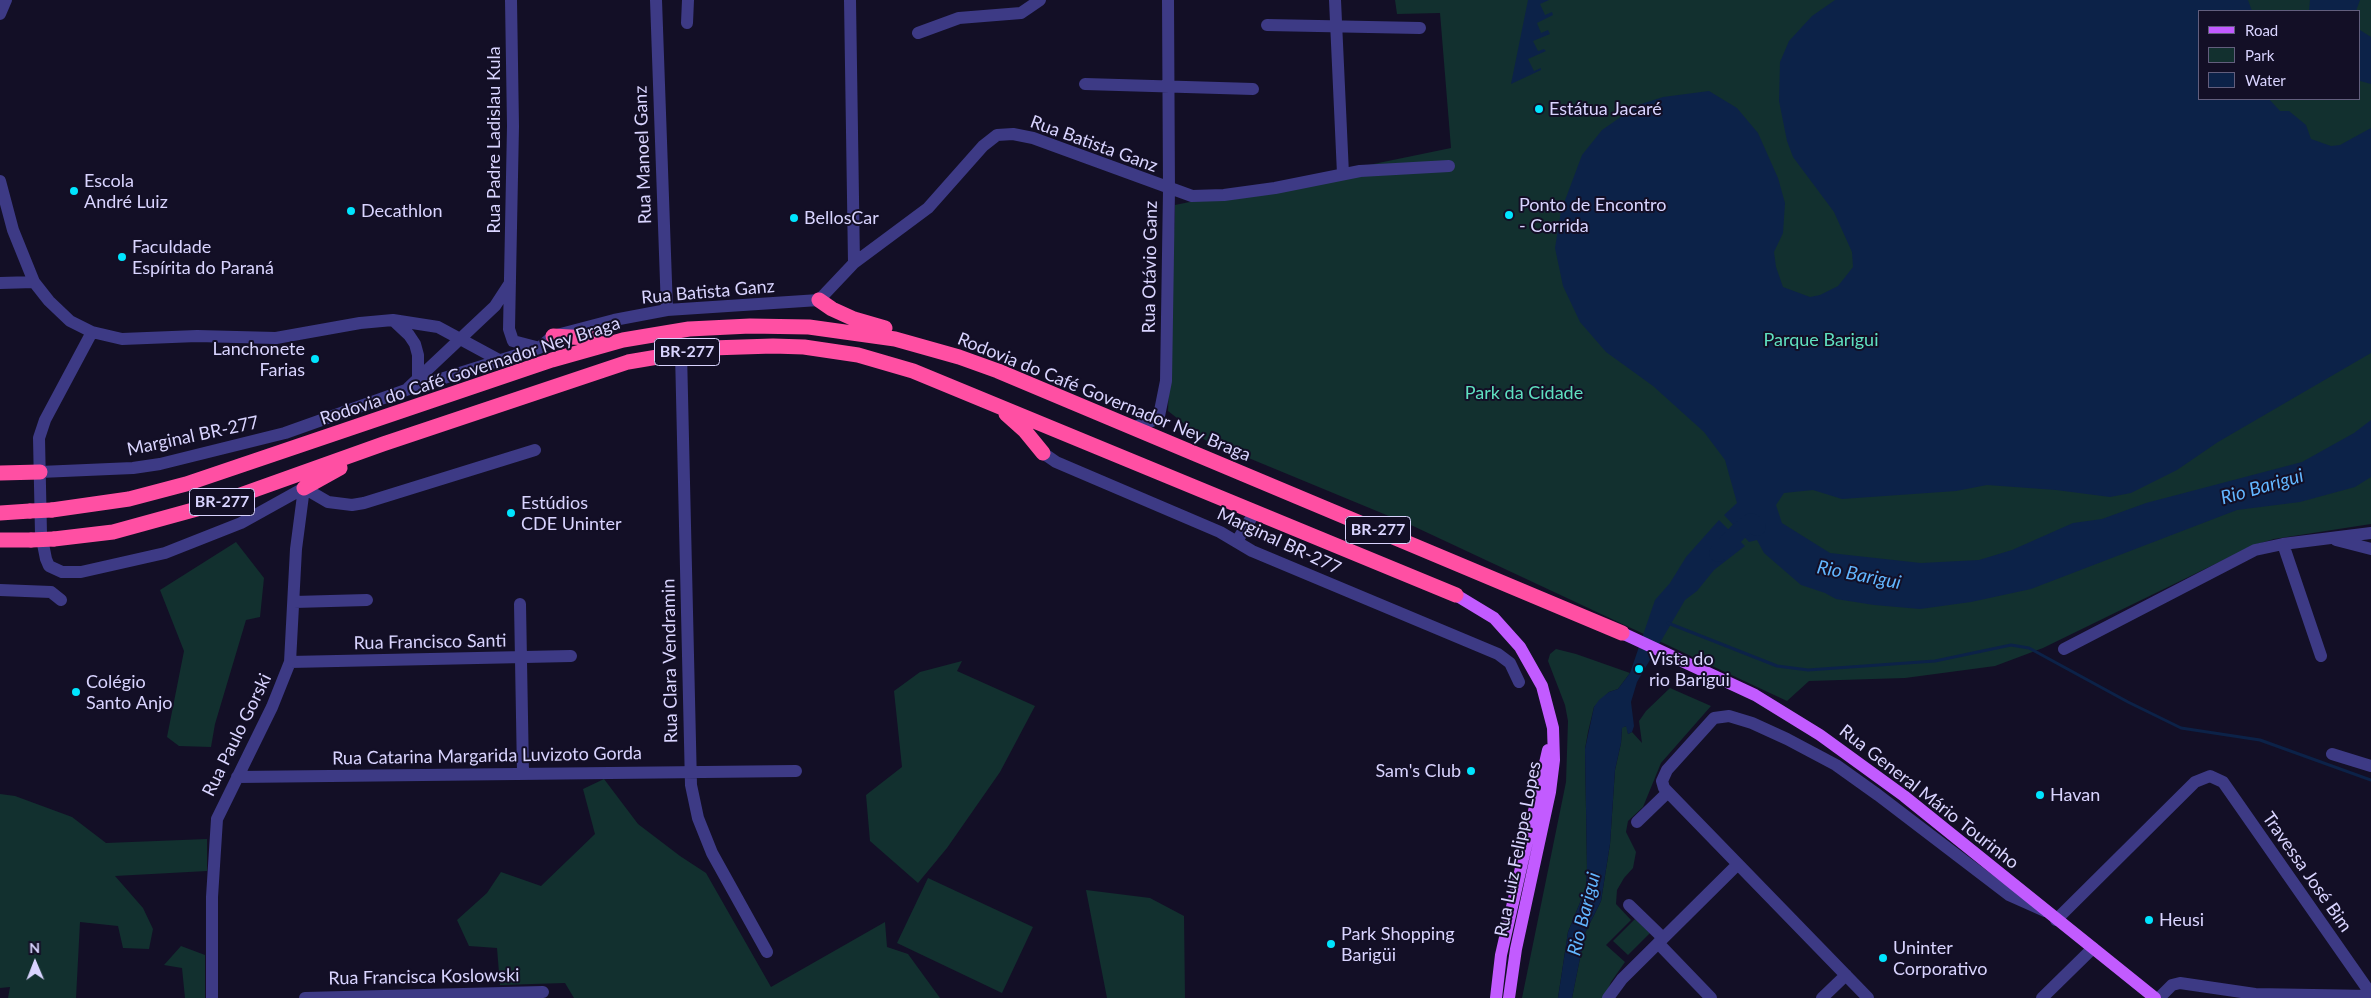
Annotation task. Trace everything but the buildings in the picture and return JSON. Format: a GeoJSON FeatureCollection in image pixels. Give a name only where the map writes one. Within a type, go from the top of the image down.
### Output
{"type":"FeatureCollection","features":[{"type":"Feature","properties":{"kind":"highway"},"geometry":{"type":"LineString","coordinates":[[819,300],[832,310],[854,319],[926,341],[998,371]]}},
{"type":"Feature","properties":{"kind":"highway","name":"Rodovia do Café Governador Ney Braga"},"geometry":{"type":"LineString","coordinates":[[0,513],[52,510],[129,499],[186,484],[560,357],[623,340],[697,328],[750,326],[809,327],[895,339],[958,357],[998,371],[1622,633]]}},
{"type":"Feature","properties":{"kind":"highway"},"geometry":{"type":"LineString","coordinates":[[553,336],[623,340]]}},
{"type":"Feature","properties":{"kind":"highway","name":"BR-277"},"geometry":{"type":"LineString","coordinates":[[0,540],[54,539],[113,532],[181,515],[596,371],[628,362],[681,352],[711,348],[766,346],[835,351],[899,366],[1456,595]]}},
{"type":"Feature","properties":{"kind":"highway"},"geometry":{"type":"LineString","coordinates":[[995,405],[1025,431],[1042,453]]}},
{"type":"Feature","properties":{"kind":"highway"},"geometry":{"type":"LineString","coordinates":[[304,488],[383,444]]}},
{"type":"Feature","properties":{"kind":"highway"},"geometry":{"type":"LineString","coordinates":[[0,473],[40,472]]}},
{"type":"Feature","properties":{"kind":"main road","name":"Rua Luiz Felippe Lopes"},"geometry":{"type":"LineString","coordinates":[[1456,595],[1494,618],[1520,647],[1542,686],[1553,728],[1554,760],[1550,792],[1516,949],[1509,998]]}},
{"type":"Feature","properties":{"kind":"main road","name":"Rua General Mário Tourinho"},"geometry":{"type":"LineString","coordinates":[[1622,633],[1755,695],[1820,735],[1890,785],[2157,998]]}},
{"type":"Feature","properties":{"kind":"main road"},"geometry":{"type":"LineString","coordinates":[[1496,998],[1501,955],[1553,728]]}},
{"type":"Feature","properties":{"kind":"street"},"geometry":{"type":"LineString","coordinates":[[0,14],[6,0]]}},
{"type":"Feature","properties":{"kind":"street","name":"Rua Padre Ladislau Kula"},"geometry":{"type":"LineString","coordinates":[[511,0],[513,82],[512,281],[509,329],[513,340],[539,348]]}},
{"type":"Feature","properties":{"kind":"street","name":"Rua Manoel Ganz"},"geometry":{"type":"LineString","coordinates":[[656,0],[667,310]]}},
{"type":"Feature","properties":{"kind":"street"},"geometry":{"type":"LineString","coordinates":[[687,23],[688,0]]}},
{"type":"Feature","properties":{"kind":"street"},"geometry":{"type":"LineString","coordinates":[[850,0],[854,263]]}},
{"type":"Feature","properties":{"kind":"street"},"geometry":{"type":"LineString","coordinates":[[918,33],[959,18],[1021,13],[1040,0]]}},
{"type":"Feature","properties":{"kind":"street","name":"Rua Otávio Ganz"},"geometry":{"type":"LineString","coordinates":[[1134,427],[1154,420],[1159,416],[1166,381],[1169,190],[1168,0]]}},
{"type":"Feature","properties":{"kind":"street"},"geometry":{"type":"LineString","coordinates":[[1335,0],[1344,174]]}},
{"type":"Feature","properties":{"kind":"street"},"geometry":{"type":"LineString","coordinates":[[1267,25],[1420,28]]}},
{"type":"Feature","properties":{"kind":"street"},"geometry":{"type":"LineString","coordinates":[[1085,84],[1253,89]]}},
{"type":"Feature","properties":{"kind":"street","name":"Rua Batista Ganz"},"geometry":{"type":"LineString","coordinates":[[553,336],[614,320],[667,310],[819,300],[854,263],[928,208],[983,146],[997,136],[1014,134],[1033,138],[1169,190],[1192,196],[1224,196],[1360,171],[1449,166]]}},
{"type":"Feature","properties":{"kind":"street"},"geometry":{"type":"LineString","coordinates":[[0,181],[13,230],[34,282],[70,321],[92,332],[122,339],[197,336],[276,338],[393,320],[438,327],[500,360]]}},
{"type":"Feature","properties":{"kind":"street"},"geometry":{"type":"LineString","coordinates":[[406,390],[495,306],[512,281]]}},
{"type":"Feature","properties":{"kind":"street"},"geometry":{"type":"LineString","coordinates":[[0,283],[34,282]]}},
{"type":"Feature","properties":{"kind":"street"},"geometry":{"type":"LineString","coordinates":[[393,320],[409,335],[415,344],[418,355],[418,377]]}},
{"type":"Feature","properties":{"kind":"street"},"geometry":{"type":"LineString","coordinates":[[92,332],[41,428],[38,447],[41,528],[46,559],[54,569],[70,573],[129,563],[203,540],[241,523],[304,488],[328,502],[345,505],[364,503],[535,450]]}},
{"type":"Feature","properties":{"kind":"street","name":"Marginal BR-277"},"geometry":{"type":"LineString","coordinates":[[40,472],[116,469],[160,464],[286,433],[406,390],[539,348],[553,336]]}},
{"type":"Feature","properties":{"kind":"street","name":"Rua Clara Vendramin"},"geometry":{"type":"LineString","coordinates":[[681,352],[690,771],[693,800],[705,838],[724,877],[767,952]]}},
{"type":"Feature","properties":{"kind":"street","name":"Marginal BR-277"},"geometry":{"type":"LineString","coordinates":[[1042,453],[1056,462],[1220,532],[1252,551],[1505,658],[1510,662],[1519,682]]}},
{"type":"Feature","properties":{"kind":"street","name":"Rua Paulo Gorski"},"geometry":{"type":"LineString","coordinates":[[212,998],[212,897],[216,825],[219,811],[237,777],[290,662],[296,549],[304,488]]}},
{"type":"Feature","properties":{"kind":"street"},"geometry":{"type":"LineString","coordinates":[[1237,541],[1255,512]]}},
{"type":"Feature","properties":{"kind":"street"},"geometry":{"type":"LineString","coordinates":[[2064,649],[2255,550],[2283,544],[2371,532]]}},
{"type":"Feature","properties":{"kind":"street"},"geometry":{"type":"LineString","coordinates":[[2329,538],[2371,548]]}},
{"type":"Feature","properties":{"kind":"street"},"geometry":{"type":"LineString","coordinates":[[2283,544],[2321,656]]}},
{"type":"Feature","properties":{"kind":"street"},"geometry":{"type":"LineString","coordinates":[[0,590],[50,592],[60,600]]}},
{"type":"Feature","properties":{"kind":"street"},"geometry":{"type":"LineString","coordinates":[[294,602],[367,600]]}},
{"type":"Feature","properties":{"kind":"street"},"geometry":{"type":"LineString","coordinates":[[520,604],[523,773]]}},
{"type":"Feature","properties":{"kind":"street","name":"Rua Francisco Santi"},"geometry":{"type":"LineString","coordinates":[[290,662],[570,656]]}},
{"type":"Feature","properties":{"kind":"street"},"geometry":{"type":"LineString","coordinates":[[1637,822],[1665,787],[1667,770],[1714,718],[1728,716],[1737,718],[1787,739],[1836,765],[2009,895],[2052,916]]}},
{"type":"Feature","properties":{"kind":"street"},"geometry":{"type":"LineString","coordinates":[[2332,754],[2371,766]]}},
{"type":"Feature","properties":{"kind":"street","name":"Rua Catarina Margarida Luvizoto Gorda"},"geometry":{"type":"LineString","coordinates":[[237,777],[796,771]]}},
{"type":"Feature","properties":{"kind":"street","name":"Travessa José Bim"},"geometry":{"type":"LineString","coordinates":[[2052,916],[2195,782],[2210,776],[2223,782],[2371,995]]}},
{"type":"Feature","properties":{"kind":"street"},"geometry":{"type":"LineString","coordinates":[[1665,787],[1868,998]]}},
{"type":"Feature","properties":{"kind":"street"},"geometry":{"type":"LineString","coordinates":[[1608,998],[1622,979],[1738,864]]}},
{"type":"Feature","properties":{"kind":"street"},"geometry":{"type":"LineString","coordinates":[[1629,905],[1711,998]]}},
{"type":"Feature","properties":{"kind":"street"},"geometry":{"type":"LineString","coordinates":[[2042,998],[2093,948]]}},
{"type":"Feature","properties":{"kind":"street"},"geometry":{"type":"LineString","coordinates":[[1822,998],[1846,975]]}},
{"type":"Feature","properties":{"kind":"street"},"geometry":{"type":"LineString","coordinates":[[2157,998],[2172,985],[2180,983],[2251,996],[2371,995]]}},
{"type":"Feature","properties":{"kind":"street","name":"Rua Francisca Koslowski"},"geometry":{"type":"LineString","coordinates":[[305,998],[523,995],[543,992]]}},
{"type":"Feature","properties":{"kind":"green space","name":"Parque Barigui"},"geometry":{"type":"Polygon","coordinates":[[[1395,0],[2371,0],[2371,524],[2274,539],[2254,545],[2043,648],[1995,666],[1905,678],[1809,681],[1787,701],[1413,526],[1205,440],[1168,411],[1175,205],[1451,148],[1440,13],[1397,14],[1395,0]]]}},
{"type":"Feature","properties":{"kind":"green space"},"geometry":{"type":"Polygon","coordinates":[[[236,542],[264,578],[260,617],[246,620],[215,724],[211,747],[179,746],[167,737],[184,651],[160,590],[236,542]]]}},
{"type":"Feature","properties":{"kind":"green space"},"geometry":{"type":"Polygon","coordinates":[[[1556,649],[1630,673],[1618,689],[1609,692],[1594,707],[1588,732],[1585,749],[1586,888],[1568,932],[1558,998],[1522,998],[1566,782],[1568,721],[1565,705],[1548,661],[1550,654],[1556,649]]]}},
{"type":"Feature","properties":{"kind":"green space"},"geometry":{"type":"Polygon","coordinates":[[[962,661],[957,671],[1035,706],[1000,772],[947,848],[918,883],[870,841],[866,795],[902,767],[894,691],[920,672],[962,661]]]}},
{"type":"Feature","properties":{"kind":"green space"},"geometry":{"type":"Polygon","coordinates":[[[1670,688],[1711,706],[1661,763],[1643,807],[1628,821],[1626,832],[1636,852],[1633,868],[1617,890],[1616,904],[1631,920],[1606,945],[1625,962],[1611,982],[1604,998],[1572,998],[1585,933],[1601,901],[1610,844],[1615,770],[1621,743],[1622,727],[1627,726],[1628,734],[1632,732],[1642,743],[1639,721],[1646,711],[1670,688]]]}},
{"type":"Feature","properties":{"kind":"green space"},"geometry":{"type":"Polygon","coordinates":[[[604,779],[638,824],[706,873],[771,987],[885,922],[887,947],[908,954],[940,998],[574,998],[565,983],[500,985],[497,948],[469,946],[457,920],[487,893],[501,872],[541,886],[595,834],[583,789],[604,779]]]}},
{"type":"Feature","properties":{"kind":"green space"},"geometry":{"type":"Polygon","coordinates":[[[0,794],[15,796],[72,817],[106,843],[207,839],[207,871],[115,876],[143,908],[153,929],[149,949],[123,948],[118,926],[80,922],[76,998],[8,998],[10,987],[0,988],[0,794]]]}},
{"type":"Feature","properties":{"kind":"green space"},"geometry":{"type":"Polygon","coordinates":[[[928,878],[1033,927],[1002,993],[897,943],[928,878]]]}},
{"type":"Feature","properties":{"kind":"green space"},"geometry":{"type":"Polygon","coordinates":[[[1086,890],[1150,898],[1184,916],[1185,998],[1107,998],[1086,890]]]}},
{"type":"Feature","properties":{"kind":"green space"},"geometry":{"type":"Polygon","coordinates":[[[1635,919],[1650,933],[1628,955],[1613,941],[1635,919]]]}},
{"type":"Feature","properties":{"kind":"green space"},"geometry":{"type":"Polygon","coordinates":[[[181,946],[205,955],[205,998],[185,998],[182,968],[164,965],[181,946]]]}},
{"type":"Feature","properties":{"kind":"water"},"geometry":{"type":"Polygon","coordinates":[[[1528,0],[1549,0],[1540,4],[1545,15],[1552,12],[1553,15],[1537,23],[1541,33],[1548,30],[1550,34],[1533,41],[1538,51],[1544,49],[1546,51],[1528,59],[1534,71],[1541,68],[1541,70],[1511,84],[1528,0]]]}},
{"type":"Feature","properties":{"kind":"water"},"geometry":{"type":"Polygon","coordinates":[[[1835,0],[2248,0],[2252,10],[2198,10],[2198,100],[2270,100],[2280,111],[2289,111],[2306,125],[2311,139],[2331,146],[2340,145],[2371,128],[2371,353],[2218,442],[2177,470],[2131,493],[2110,497],[2056,490],[1987,485],[1956,491],[1842,499],[1813,490],[1784,493],[1776,505],[1782,523],[1830,553],[1921,563],[1979,560],[2012,550],[2073,523],[2102,519],[2146,503],[2302,462],[2354,433],[2371,420],[2371,477],[2355,487],[2300,502],[2237,510],[2031,589],[1971,602],[1920,609],[1874,605],[1836,599],[1801,585],[1764,553],[1757,540],[1749,542],[1724,515],[1737,503],[1725,460],[1704,432],[1653,386],[1606,352],[1580,322],[1563,286],[1555,248],[1561,211],[1582,155],[1602,130],[1638,105],[1663,97],[1709,91],[1737,108],[1758,133],[1778,178],[1785,203],[1783,233],[1774,252],[1776,267],[1783,287],[1810,297],[1820,295],[1838,286],[1853,267],[1852,252],[1834,212],[1793,157],[1787,141],[1779,101],[1780,62],[1789,41],[1812,16],[1835,0]]]}},
{"type":"Feature","properties":{"kind":"water"},"geometry":{"type":"Polygon","coordinates":[[[2310,0],[2360,0],[2356,10],[2309,10],[2310,0]]]}},
{"type":"Feature","properties":{"kind":"water"},"geometry":{"type":"Polygon","coordinates":[[[2361,31],[2371,37],[2371,84],[2361,81],[2361,31]]]}},
{"type":"Feature","properties":{"kind":"water"},"geometry":{"type":"Polygon","coordinates":[[[1719,520],[1745,546],[1714,570],[1697,591],[1685,600],[1637,682],[1631,702],[1634,726],[1632,732],[1628,734],[1626,726],[1622,728],[1615,770],[1610,844],[1601,901],[1585,933],[1572,998],[1558,998],[1568,932],[1586,888],[1585,749],[1594,707],[1609,692],[1618,689],[1630,673],[1655,600],[1670,583],[1686,557],[1719,520]]]}},
{"type":"Feature","properties":{"kind":"waterway","name":"Rio Barigui"},"geometry":{"type":"LineString","coordinates":[[1718,553],[1739,531],[1751,522],[1757,527]]}},
{"type":"Feature","properties":{"kind":"waterway"},"geometry":{"type":"LineString","coordinates":[[1668,623],[1777,666],[1808,670],[1935,661],[2011,645],[2029,648],[2128,702],[2181,728],[2260,740],[2371,780]]}},
{"type":"Feature","properties":{"kind":"place","name":"Estátua Jacaré"},"geometry":{"type":"Point","coordinates":[1539,109]}},
{"type":"Feature","properties":{"kind":"place","name":"Escola André Luiz"},"geometry":{"type":"Point","coordinates":[74,191]}},
{"type":"Feature","properties":{"kind":"place","name":"Decathlon"},"geometry":{"type":"Point","coordinates":[351,211]}},
{"type":"Feature","properties":{"kind":"place","name":"Ponto de Encontro - Corrida"},"geometry":{"type":"Point","coordinates":[1509,215]}},
{"type":"Feature","properties":{"kind":"place","name":"BellosCar"},"geometry":{"type":"Point","coordinates":[794,218]}},
{"type":"Feature","properties":{"kind":"place","name":"Faculdade Espírita do Paraná"},"geometry":{"type":"Point","coordinates":[122,257]}},
{"type":"Feature","properties":{"kind":"place","name":"Lanchonete Farias"},"geometry":{"type":"Point","coordinates":[315,359]}},
{"type":"Feature","properties":{"kind":"place","name":"Estúdios CDE Uninter"},"geometry":{"type":"Point","coordinates":[511,513]}},
{"type":"Feature","properties":{"kind":"place","name":"Vista do rio Barigui"},"geometry":{"type":"Point","coordinates":[1639,669]}},
{"type":"Feature","properties":{"kind":"place","name":"Colégio Santo Anjo"},"geometry":{"type":"Point","coordinates":[76,692]}},
{"type":"Feature","properties":{"kind":"place","name":"Sam's Club"},"geometry":{"type":"Point","coordinates":[1471,771]}},
{"type":"Feature","properties":{"kind":"place","name":"Havan"},"geometry":{"type":"Point","coordinates":[2040,795]}},
{"type":"Feature","properties":{"kind":"place","name":"Heusi"},"geometry":{"type":"Point","coordinates":[2149,920]}},
{"type":"Feature","properties":{"kind":"place","name":"Park Shopping Barigüi"},"geometry":{"type":"Point","coordinates":[1331,944]}},
{"type":"Feature","properties":{"kind":"place","name":"Uninter Corporativo"},"geometry":{"type":"Point","coordinates":[1883,958]}},
{"type":"Feature","properties":{"kind":"park label","name":"Park da Cidade"},"geometry":{"type":"Point","coordinates":[1524,393]}}]}
